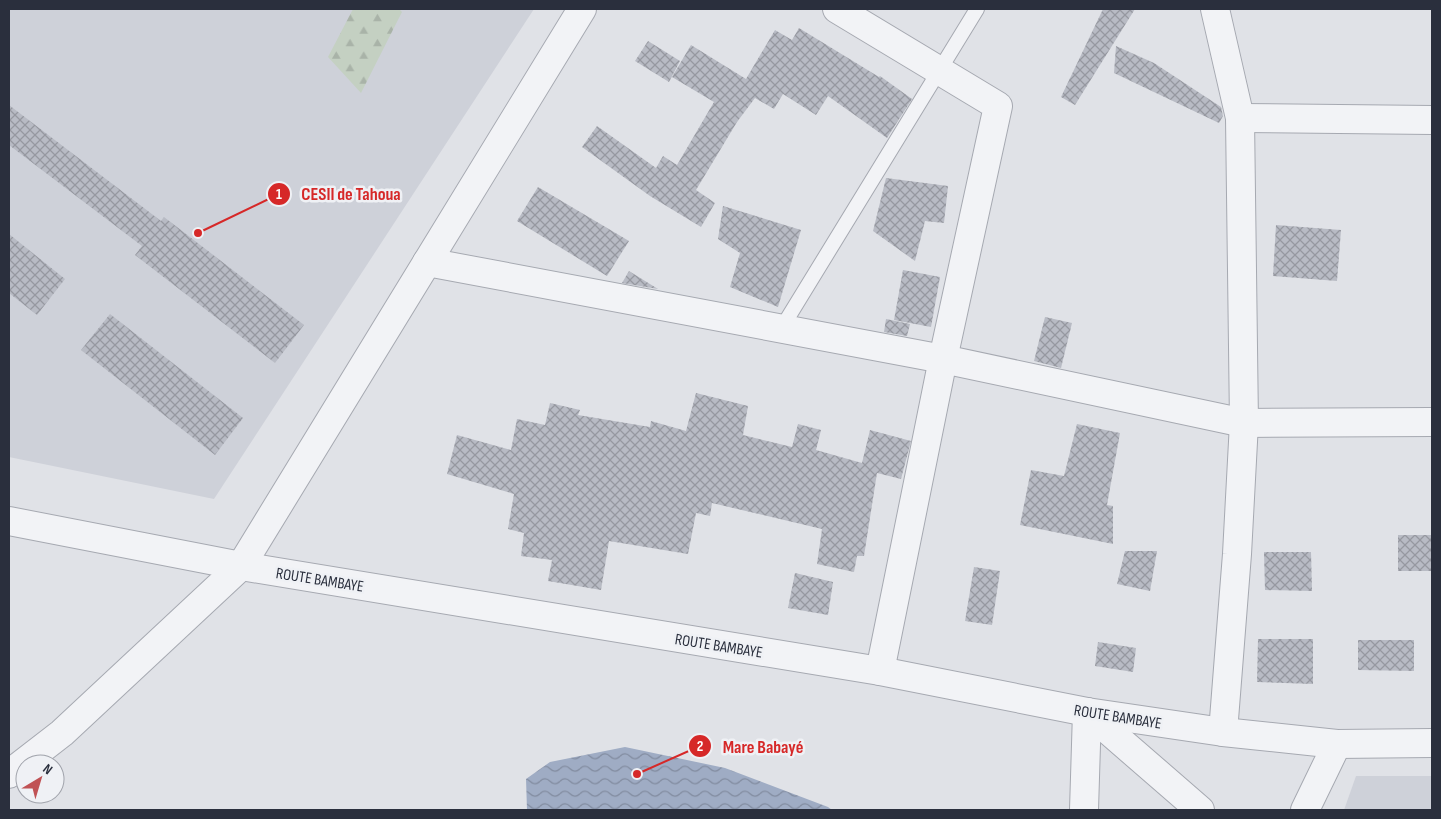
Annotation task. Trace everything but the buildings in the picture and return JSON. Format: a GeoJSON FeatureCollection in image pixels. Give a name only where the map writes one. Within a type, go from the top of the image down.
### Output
{"type":"FeatureCollection","features":[{"type":"Feature","properties":{"kind":"street"},"geometry":{"type":"LineString","coordinates":[[9,774],[62,733],[241,566],[582,9]]}},
{"type":"Feature","properties":{"kind":"street"},"geometry":{"type":"LineString","coordinates":[[837,9],[998,106],[943,359],[880,671]]}},
{"type":"Feature","properties":{"kind":"street"},"geometry":{"type":"LineString","coordinates":[[1214,9],[1240,118],[1244,423],[1237,554],[1223,732]]}},
{"type":"Feature","properties":{"kind":"street"},"geometry":{"type":"LineString","coordinates":[[1240,118],[1432,120]]}},
{"type":"Feature","properties":{"kind":"street"},"geometry":{"type":"LineString","coordinates":[[427,262],[943,359],[1244,423],[1432,422]]}},
{"type":"Feature","properties":{"kind":"street","name":"ROUTE BAMBAYE"},"geometry":{"type":"LineString","coordinates":[[9,521],[241,566],[880,671],[1087,712],[1223,732],[1337,744],[1432,743]]}},
{"type":"Feature","properties":{"kind":"street"},"geometry":{"type":"LineString","coordinates":[[1084,810],[1087,712]]}},
{"type":"Feature","properties":{"kind":"street"},"geometry":{"type":"LineString","coordinates":[[1087,712],[1200,810]]}},
{"type":"Feature","properties":{"kind":"street"},"geometry":{"type":"LineString","coordinates":[[1305,810],[1337,744]]}},
{"type":"Feature","properties":{"kind":"lane"},"geometry":{"type":"LineString","coordinates":[[781,329],[977,9]]}},
{"type":"Feature","properties":{"kind":"shaded area"},"geometry":{"type":"Polygon","coordinates":[[[9,9],[534,9],[214,499],[9,457],[9,9]]]}},
{"type":"Feature","properties":{"kind":"shaded area"},"geometry":{"type":"Polygon","coordinates":[[[1356,776],[1432,776],[1432,810],[1344,810],[1356,776]]]}},
{"type":"Feature","properties":{"kind":"green space"},"geometry":{"type":"Polygon","coordinates":[[[353,9],[399,9],[402,12],[361,93],[328,57],[353,9]]]}},
{"type":"Feature","properties":{"kind":"water"},"geometry":{"type":"Polygon","coordinates":[[[625,747],[725,768],[832,810],[527,810],[526,779],[550,762],[625,747]]]}},
{"type":"Feature","properties":{"kind":"place","name":"CESII de Tahoua"},"geometry":{"type":"Point","coordinates":[198,233]}},
{"type":"Feature","properties":{"kind":"place","name":"Mare Babayé"},"geometry":{"type":"Point","coordinates":[637,774]}}]}
